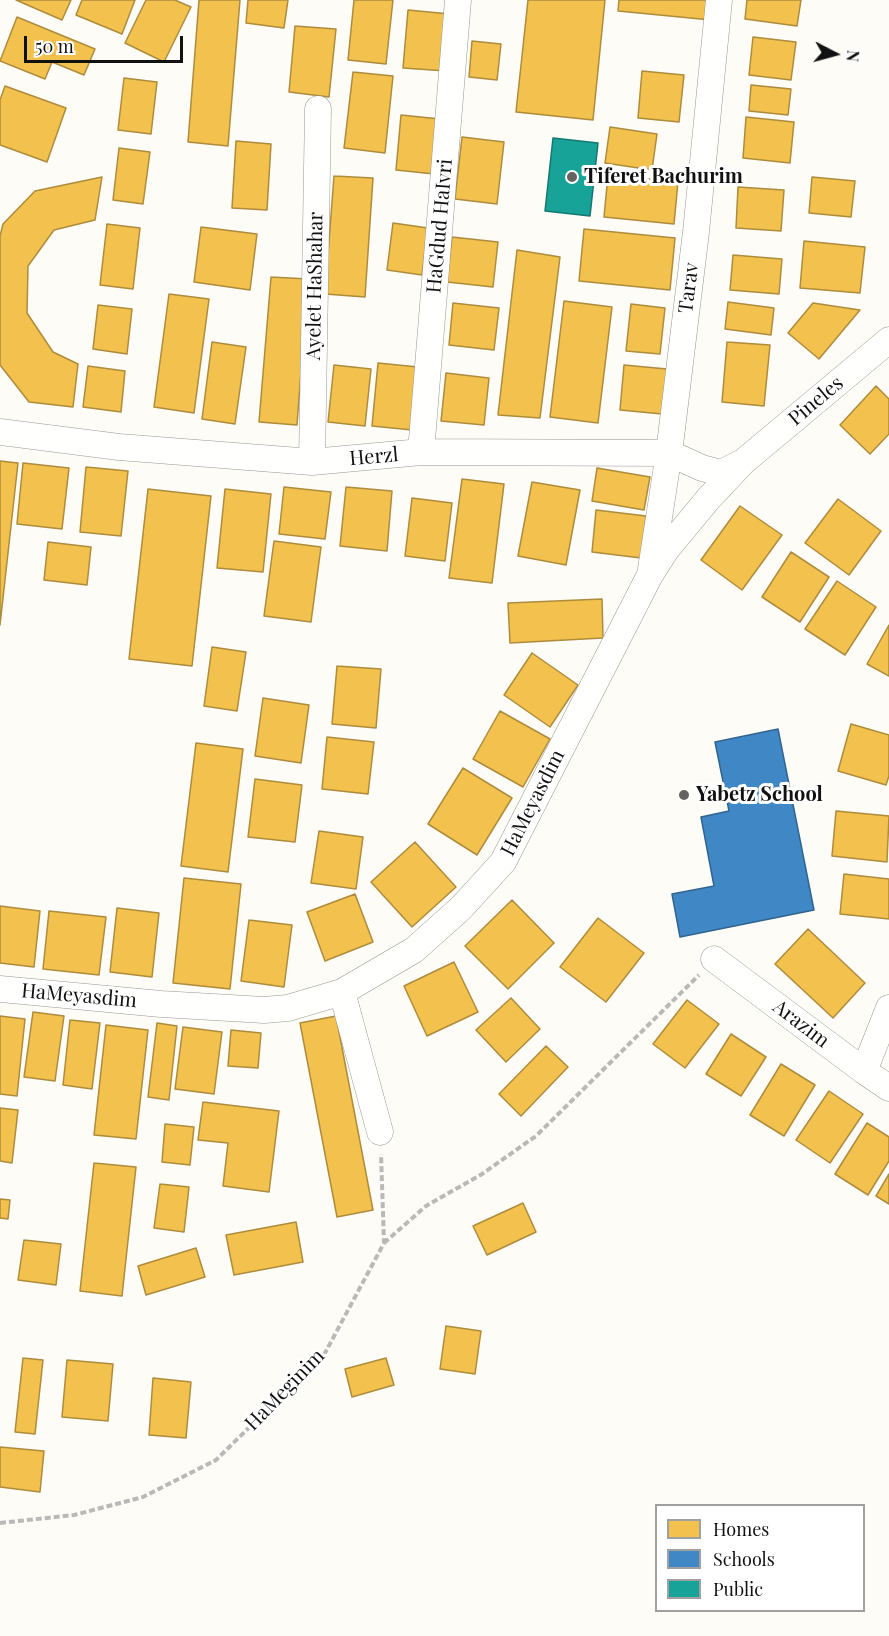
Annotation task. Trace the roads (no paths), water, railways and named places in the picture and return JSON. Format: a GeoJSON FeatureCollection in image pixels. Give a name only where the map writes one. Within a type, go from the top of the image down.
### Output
{"type":"FeatureCollection","features":[{"type":"Feature","properties":{"kind":"street","name":"HaGdud HaIvri"},"geometry":{"type":"LineString","coordinates":[[421,452],[458,0]]}},
{"type":"Feature","properties":{"kind":"street","name":"Tarav"},"geometry":{"type":"LineString","coordinates":[[650,575],[669,453],[696,232],[718,0]]}},
{"type":"Feature","properties":{"kind":"street","name":"Ayelet HaShahar"},"geometry":{"type":"LineString","coordinates":[[312,462],[318,109]]}},
{"type":"Feature","properties":{"kind":"street","name":"Pineles"},"geometry":{"type":"LineString","coordinates":[[743,462],[889,340]]}},
{"type":"Feature","properties":{"kind":"street","name":"Herzl"},"geometry":{"type":"LineString","coordinates":[[0,432],[119,447],[312,462],[421,452],[669,453],[702,468],[721,473],[743,462]]}},
{"type":"Feature","properties":{"kind":"street","name":"HaMeyasdim"},"geometry":{"type":"LineString","coordinates":[[0,989],[161,1004],[264,1010],[288,1008],[342,992],[414,950],[461,908],[503,862],[650,575],[666,550],[743,462]]}},
{"type":"Feature","properties":{"kind":"street","name":"Arazim"},"geometry":{"type":"LineString","coordinates":[[714,959],[889,1088]]}},
{"type":"Feature","properties":{"kind":"street"},"geometry":{"type":"LineString","coordinates":[[342,992],[380,1132]]}},
{"type":"Feature","properties":{"kind":"street"},"geometry":{"type":"LineString","coordinates":[[864,1071],[889,1008]]}},
{"type":"Feature","properties":{"kind":"place","name":"Tiferet Bachurim"},"geometry":{"type":"Point","coordinates":[572,177]}},
{"type":"Feature","properties":{"kind":"place","name":"Yabetz School"},"geometry":{"type":"Point","coordinates":[684,795]}}]}
